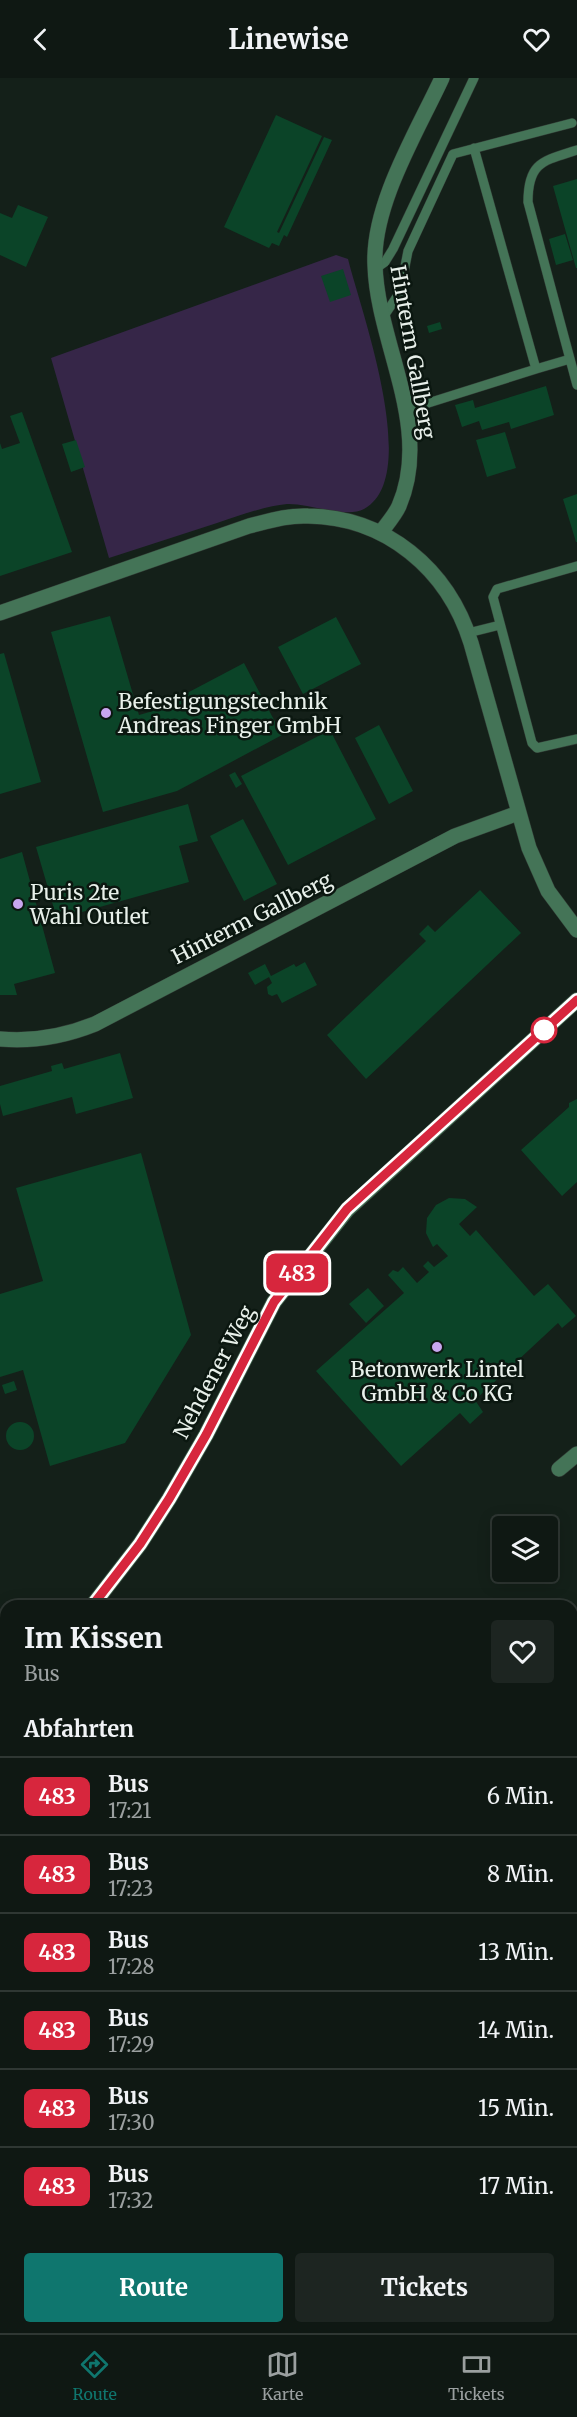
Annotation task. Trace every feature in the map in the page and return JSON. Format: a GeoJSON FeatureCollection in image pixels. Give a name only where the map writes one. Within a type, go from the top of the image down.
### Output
{"type":"FeatureCollection","features":[{"type":"Feature","properties":{"kind":"street","name":"Hinterm Gallberg"},"geometry":{"type":"LineString","coordinates":[[381,532],[399,506],[408,469],[410,432],[375,269],[377,234],[387,196],[442,78]]}},
{"type":"Feature","properties":{"kind":"street"},"geometry":{"type":"LineString","coordinates":[[0,613],[274,519],[322,516],[381,532],[422,561],[450,599],[468,633],[518,813],[539,874],[548,891],[577,930]]}},
{"type":"Feature","properties":{"kind":"street","name":"Hinterm Gallberg"},"geometry":{"type":"LineString","coordinates":[[0,1039],[19,1040],[53,1036],[95,1024],[455,836],[518,813]]}},
{"type":"Feature","properties":{"kind":"street","name":"Nehdener Weg"},"geometry":{"type":"LineString","coordinates":[[97,1600],[140,1544],[169,1499],[206,1435],[274,1302],[347,1209],[577,1000]]}},
{"type":"Feature","properties":{"kind":"street"},"geometry":{"type":"LineString","coordinates":[[559,1469],[577,1454]]}},
{"type":"Feature","properties":{"kind":"lane"},"geometry":{"type":"LineString","coordinates":[[375,269],[385,262],[393,249],[474,78]]}},
{"type":"Feature","properties":{"kind":"lane"},"geometry":{"type":"LineString","coordinates":[[384,316],[400,292],[408,251],[453,154],[572,123]]}},
{"type":"Feature","properties":{"kind":"lane"},"geometry":{"type":"LineString","coordinates":[[474,148],[536,369]]}},
{"type":"Feature","properties":{"kind":"lane"},"geometry":{"type":"LineString","coordinates":[[577,150],[548,159],[537,166],[530,176],[528,187],[528,202],[577,385]]}},
{"type":"Feature","properties":{"kind":"lane"},"geometry":{"type":"LineString","coordinates":[[406,410],[570,359]]}},
{"type":"Feature","properties":{"kind":"lane"},"geometry":{"type":"LineString","coordinates":[[577,566],[497,589],[493,597],[532,743],[537,748],[544,748],[577,739]]}},
{"type":"Feature","properties":{"kind":"lane"},"geometry":{"type":"LineString","coordinates":[[468,633],[500,625]]}},
{"type":"Feature","properties":{"kind":"shaded area"},"geometry":{"type":"Polygon","coordinates":[[[336,255],[348,259],[383,391],[388,429],[388,464],[381,491],[364,509],[356,512],[337,512],[296,504],[278,505],[109,558],[51,358],[336,255]]]}},
{"type":"Feature","properties":{"kind":"building"},"geometry":{"type":"Polygon","coordinates":[[[276,115],[322,136],[277,232],[279,233],[324,137],[332,140],[287,237],[284,235],[279,246],[272,243],[269,248],[224,227],[276,115]]]}},
{"type":"Feature","properties":{"kind":"building"},"geometry":{"type":"Polygon","coordinates":[[[577,179],[577,268],[576,268],[553,186],[577,179]]]}},
{"type":"Feature","properties":{"kind":"building"},"geometry":{"type":"Polygon","coordinates":[[[18,205],[48,217],[26,267],[0,255],[0,213],[12,218],[18,205]]]}},
{"type":"Feature","properties":{"kind":"building"},"geometry":{"type":"Polygon","coordinates":[[[565,234],[573,260],[556,265],[549,239],[565,234]]]}},
{"type":"Feature","properties":{"kind":"building"},"geometry":{"type":"Polygon","coordinates":[[[343,269],[351,295],[330,302],[321,276],[343,269]]]}},
{"type":"Feature","properties":{"kind":"building"},"geometry":{"type":"Polygon","coordinates":[[[440,322],[442,329],[429,333],[427,326],[440,322]]]}},
{"type":"Feature","properties":{"kind":"building"},"geometry":{"type":"Polygon","coordinates":[[[546,386],[554,415],[511,429],[509,422],[482,430],[479,421],[462,427],[455,405],[473,400],[475,408],[546,386]]]}},
{"type":"Feature","properties":{"kind":"building"},"geometry":{"type":"Polygon","coordinates":[[[22,412],[72,552],[0,576],[0,443],[2,449],[20,443],[10,416],[22,412]]]}},
{"type":"Feature","properties":{"kind":"building"},"geometry":{"type":"Polygon","coordinates":[[[505,432],[516,468],[487,477],[476,440],[505,432]]]}},
{"type":"Feature","properties":{"kind":"building"},"geometry":{"type":"Polygon","coordinates":[[[76,440],[85,467],[71,472],[62,444],[76,440]]]}},
{"type":"Feature","properties":{"kind":"building"},"geometry":{"type":"Polygon","coordinates":[[[577,494],[577,542],[576,542],[563,499],[577,494]]]}},
{"type":"Feature","properties":{"kind":"building"},"geometry":{"type":"Polygon","coordinates":[[[110,616],[139,715],[153,711],[244,663],[282,735],[177,791],[103,812],[51,632],[110,616]]]}},
{"type":"Feature","properties":{"kind":"building"},"geometry":{"type":"Polygon","coordinates":[[[336,617],[361,664],[303,694],[278,647],[336,617]]]}},
{"type":"Feature","properties":{"kind":"building"},"geometry":{"type":"Polygon","coordinates":[[[4,653],[41,782],[0,794],[0,654],[4,653]]]}},
{"type":"Feature","properties":{"kind":"building"},"geometry":{"type":"Polygon","coordinates":[[[379,725],[413,791],[389,804],[355,738],[379,725]]]}},
{"type":"Feature","properties":{"kind":"building"},"geometry":{"type":"Polygon","coordinates":[[[330,730],[376,819],[288,865],[241,776],[330,730]]]}},
{"type":"Feature","properties":{"kind":"building"},"geometry":{"type":"Polygon","coordinates":[[[235,772],[242,784],[236,788],[229,775],[235,772]]]}},
{"type":"Feature","properties":{"kind":"building"},"geometry":{"type":"Polygon","coordinates":[[[188,804],[198,841],[179,846],[189,882],[57,919],[36,847],[188,804]]]}},
{"type":"Feature","properties":{"kind":"building"},"geometry":{"type":"Polygon","coordinates":[[[243,819],[277,884],[244,901],[210,836],[243,819]]]}},
{"type":"Feature","properties":{"kind":"building","name":"Puris 2te Wahl Outlet"},"geometry":{"type":"Polygon","coordinates":[[[22,852],[55,973],[14,984],[17,995],[0,995],[0,859],[22,852]]]}},
{"type":"Feature","properties":{"kind":"building"},"geometry":{"type":"Polygon","coordinates":[[[480,890],[521,933],[366,1079],[327,1035],[426,941],[419,934],[428,925],[435,932],[480,890]]]}},
{"type":"Feature","properties":{"kind":"building"},"geometry":{"type":"Polygon","coordinates":[[[305,962],[317,985],[282,1003],[277,994],[272,996],[268,994],[267,987],[272,983],[269,977],[255,985],[248,973],[265,964],[271,976],[294,964],[296,967],[305,962]]]}},
{"type":"Feature","properties":{"kind":"building"},"geometry":{"type":"Polygon","coordinates":[[[120,1053],[133,1098],[76,1114],[72,1097],[3,1116],[0,1086],[52,1071],[51,1066],[62,1063],[64,1069],[120,1053]]]}},
{"type":"Feature","properties":{"kind":"building"},"geometry":{"type":"Polygon","coordinates":[[[577,1099],[577,1182],[562,1196],[521,1150],[569,1107],[569,1103],[577,1099]]]}},
{"type":"Feature","properties":{"kind":"building"},"geometry":{"type":"Polygon","coordinates":[[[141,1153],[191,1335],[125,1443],[50,1466],[23,1370],[0,1377],[0,1294],[43,1281],[16,1188],[141,1153]]]}},
{"type":"Feature","properties":{"kind":"building","name":"Betonwerk Lintel GmbH & Co KG"},"geometry":{"type":"Polygon","coordinates":[[[449,1198],[465,1199],[477,1207],[459,1224],[470,1236],[476,1230],[534,1296],[548,1284],[576,1316],[562,1328],[558,1323],[475,1400],[483,1412],[470,1424],[460,1413],[401,1466],[316,1371],[404,1293],[388,1275],[393,1270],[398,1272],[403,1267],[417,1283],[429,1272],[423,1266],[428,1261],[434,1267],[448,1256],[437,1244],[433,1247],[426,1233],[427,1218],[436,1205],[449,1198]]]}},
{"type":"Feature","properties":{"kind":"building"},"geometry":{"type":"Polygon","coordinates":[[[368,1288],[384,1306],[366,1323],[349,1304],[368,1288]]]}},
{"type":"Feature","properties":{"kind":"building"},"geometry":{"type":"Polygon","coordinates":[[[14,1381],[17,1390],[5,1394],[2,1385],[14,1381]]]}},
{"type":"Feature","properties":{"kind":"building"},"geometry":{"type":"Polygon","coordinates":[[[500,1384],[504,1388],[489,1401],[485,1397],[500,1384]]]}},
{"type":"Feature","properties":{"kind":"building"},"geometry":{"type":"Polygon","coordinates":[[[20,1422],[30,1426],[34,1436],[30,1446],[20,1450],[10,1446],[6,1436],[10,1426],[20,1422]]]}},
{"type":"Feature","properties":{"kind":"bus line","name":"483"},"geometry":{"type":"LineString","coordinates":[[97,1600],[140,1544],[169,1499],[206,1435],[274,1302],[347,1209],[577,1000]]}},
{"type":"Feature","properties":{"kind":"place","name":"Befestigungstechnik Andreas Finger GmbH"},"geometry":{"type":"Point","coordinates":[106,713]}},
{"type":"Feature","properties":{"kind":"place","name":"Puris 2te Wahl Outlet"},"geometry":{"type":"Point","coordinates":[18,904]}},
{"type":"Feature","properties":{"kind":"place","name":"Betonwerk Lintel GmbH & Co KG"},"geometry":{"type":"Point","coordinates":[437,1347]}}]}
